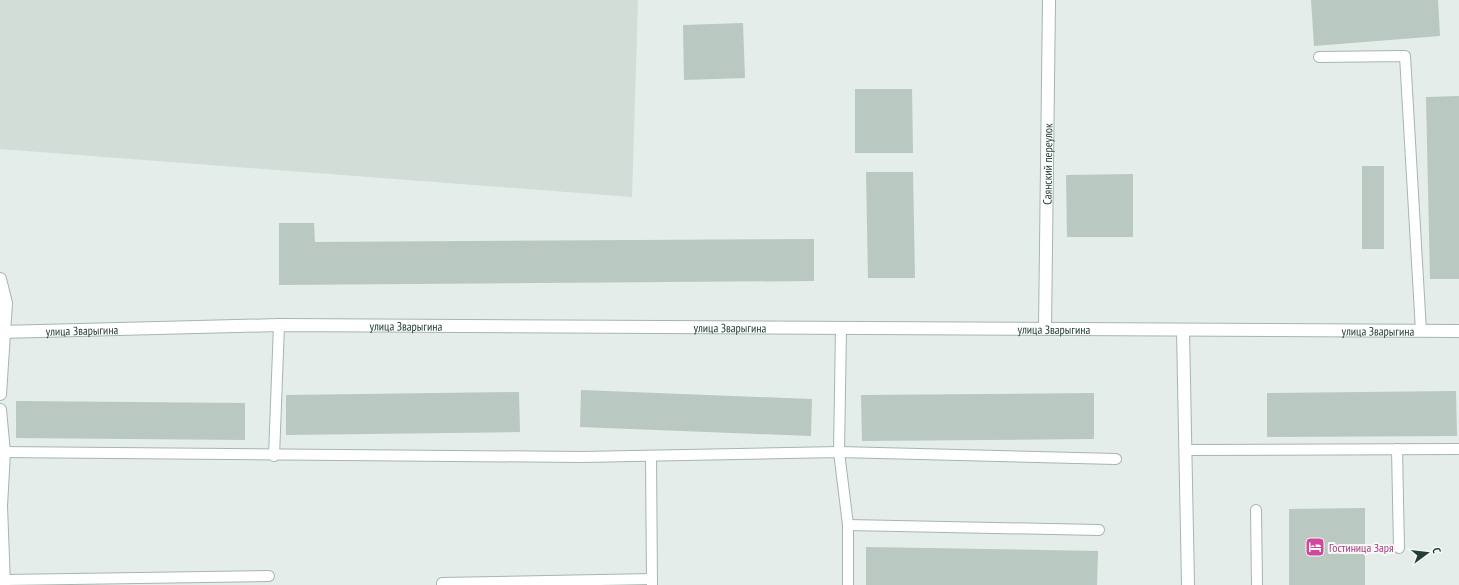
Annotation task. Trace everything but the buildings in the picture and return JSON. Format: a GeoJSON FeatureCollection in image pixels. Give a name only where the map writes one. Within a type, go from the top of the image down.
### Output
{"type":"FeatureCollection","features":[{"type":"Feature","properties":{"kind":"street","name":"Саянский переулок"},"geometry":{"type":"LineString","coordinates":[[1046,329],[1049,0]]}},
{"type":"Feature","properties":{"kind":"street"},"geometry":{"type":"LineString","coordinates":[[0,279],[6,303],[2,331],[0,394]]}},
{"type":"Feature","properties":{"kind":"street","name":"улица Зварыгина"},"geometry":{"type":"LineString","coordinates":[[2,331],[279,325],[1459,331]]}},
{"type":"Feature","properties":{"kind":"street"},"geometry":{"type":"LineString","coordinates":[[1183,330],[1188,585]]}},
{"type":"Feature","properties":{"kind":"street"},"geometry":{"type":"LineString","coordinates":[[0,410],[2,452],[1,506],[4,583]]}},
{"type":"Feature","properties":{"kind":"lane"},"geometry":{"type":"LineString","coordinates":[[1319,57],[1405,56],[1421,331]]}},
{"type":"Feature","properties":{"kind":"lane"},"geometry":{"type":"LineString","coordinates":[[274,456],[279,325]]}},
{"type":"Feature","properties":{"kind":"lane"},"geometry":{"type":"LineString","coordinates":[[841,328],[839,452],[848,525],[848,585]]}},
{"type":"Feature","properties":{"kind":"lane"},"geometry":{"type":"LineString","coordinates":[[1185,450],[1459,448]]}},
{"type":"Feature","properties":{"kind":"lane"},"geometry":{"type":"LineString","coordinates":[[1397,449],[1399,548]]}},
{"type":"Feature","properties":{"kind":"lane"},"geometry":{"type":"LineString","coordinates":[[2,452],[274,456],[651,456],[839,452],[1116,459]]}},
{"type":"Feature","properties":{"kind":"lane"},"geometry":{"type":"LineString","coordinates":[[442,585],[442,583],[652,582],[651,456]]}},
{"type":"Feature","properties":{"kind":"lane"},"geometry":{"type":"LineString","coordinates":[[1256,510],[1257,585]]}},
{"type":"Feature","properties":{"kind":"lane"},"geometry":{"type":"LineString","coordinates":[[848,525],[1099,530]]}},
{"type":"Feature","properties":{"kind":"lane"},"geometry":{"type":"LineString","coordinates":[[4,583],[269,576]]}},
{"type":"Feature","properties":{"kind":"shaded area"},"geometry":{"type":"Polygon","coordinates":[[[0,0],[638,0],[632,197],[0,149],[0,0]]]}},
{"type":"Feature","properties":{"kind":"place","name":"Гостиница Заря"},"geometry":{"type":"Point","coordinates":[1315,547]}}]}
